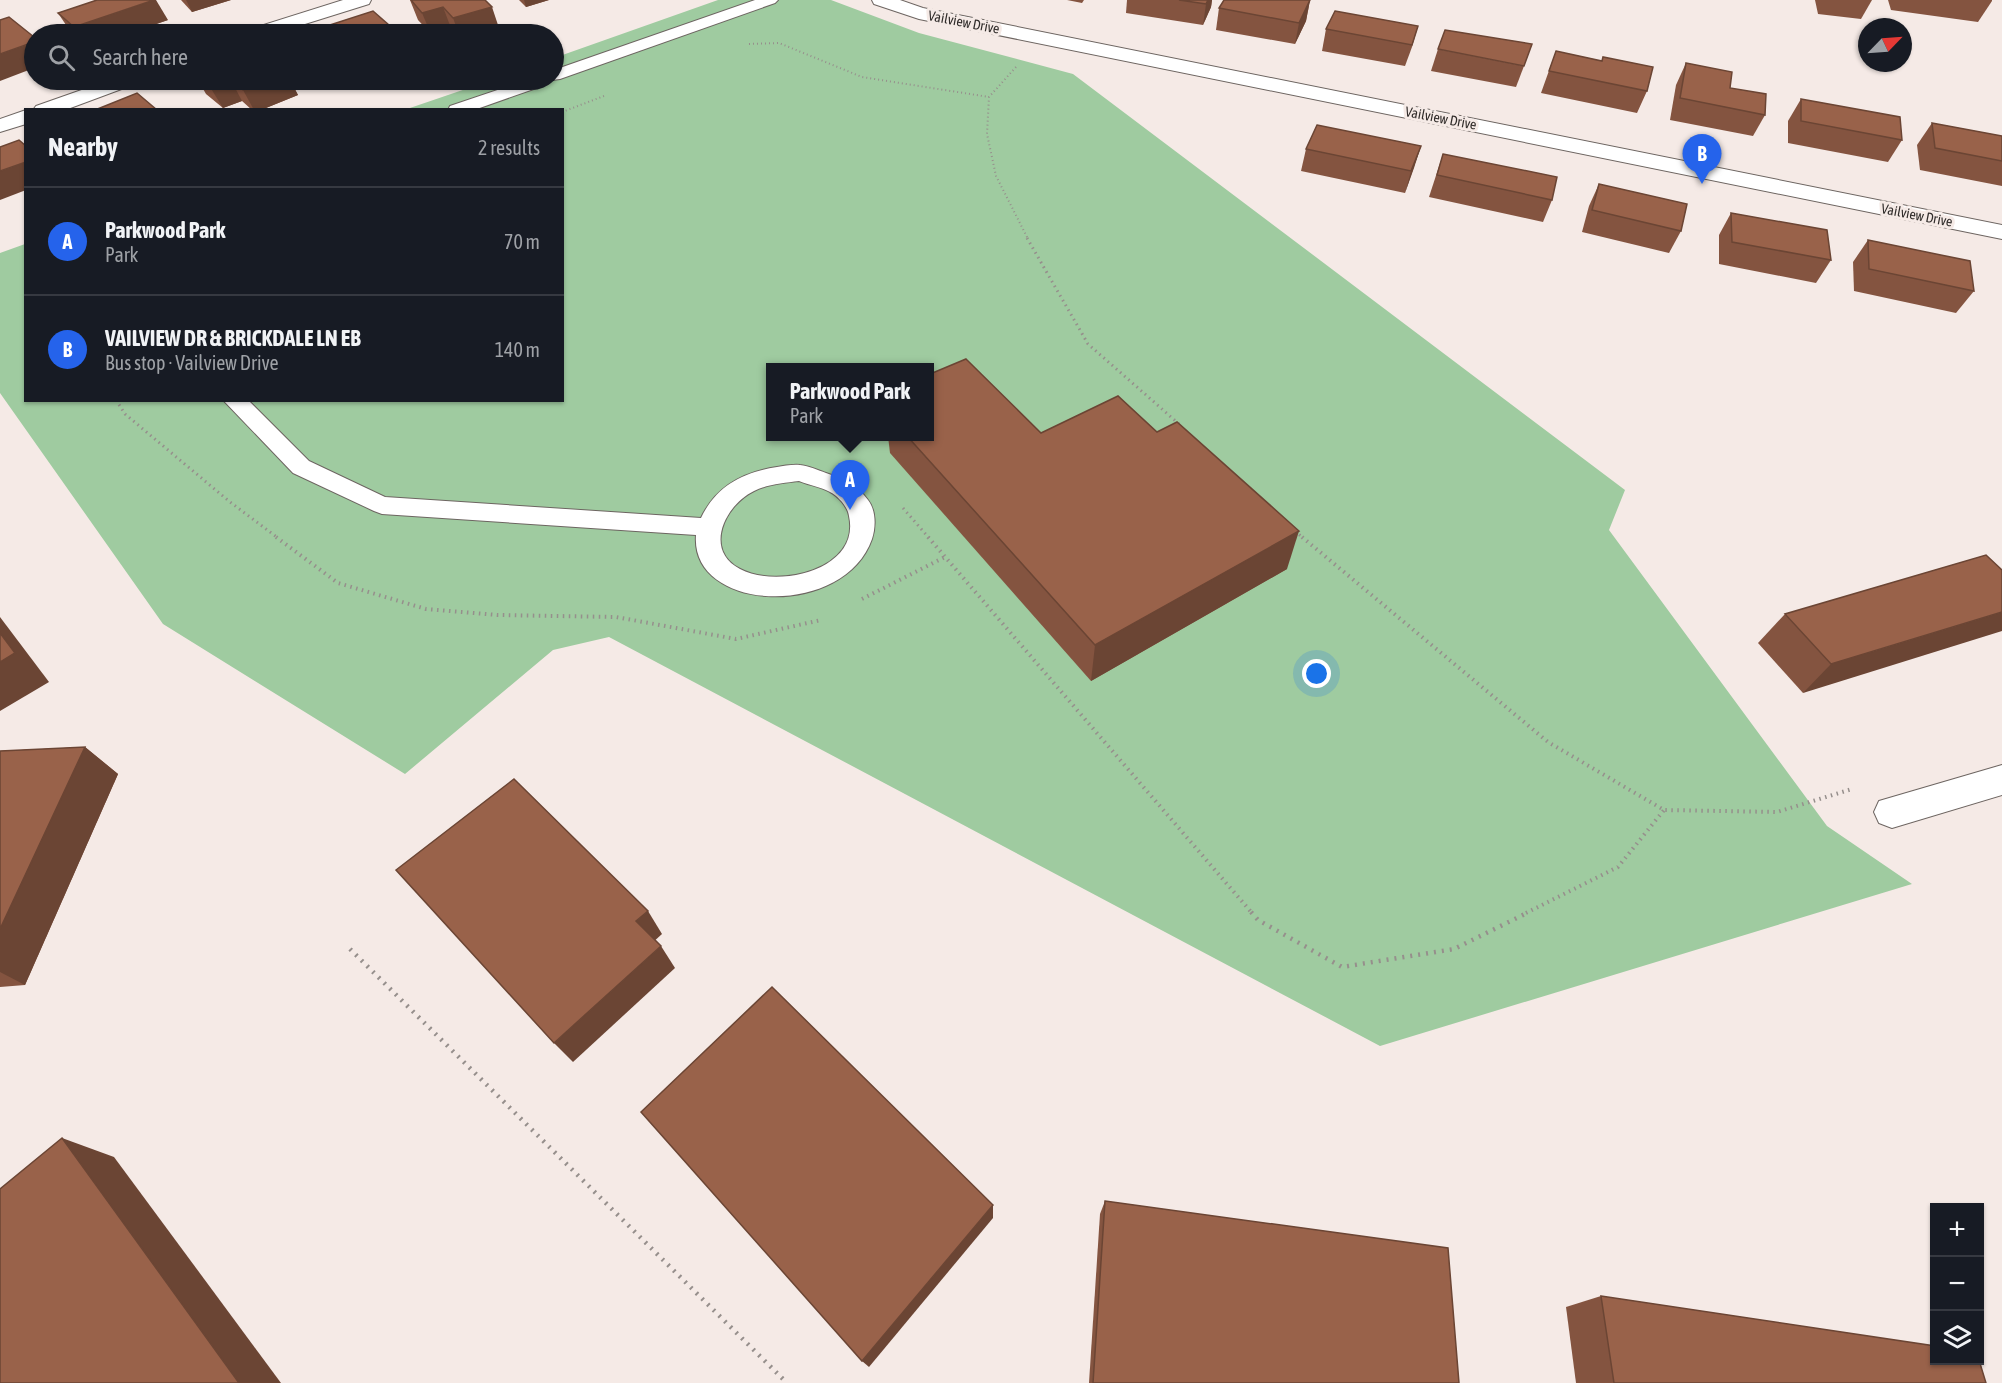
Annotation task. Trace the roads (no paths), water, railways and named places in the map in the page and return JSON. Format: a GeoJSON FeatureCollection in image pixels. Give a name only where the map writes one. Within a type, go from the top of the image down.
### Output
{"type":"FeatureCollection","features":[{"type":"Feature","properties":{"kind":"street"},"geometry":{"type":"LineString","coordinates":[[286,24],[362,0]]}},
{"type":"Feature","properties":{"kind":"street","name":"Vailview Drive"},"geometry":{"type":"LineString","coordinates":[[881,0],[919,13],[2002,232]]}},
{"type":"Feature","properties":{"kind":"street"},"geometry":{"type":"LineString","coordinates":[[49,108],[100,90]]}},
{"type":"Feature","properties":{"kind":"street"},"geometry":{"type":"LineString","coordinates":[[0,126],[24,117]]}},
{"type":"Feature","properties":{"kind":"street"},"geometry":{"type":"LineString","coordinates":[[1892,812],[2002,780]]}},
{"type":"Feature","properties":{"kind":"lane"},"geometry":{"type":"LineString","coordinates":[[564,72],[770,0]]}},
{"type":"Feature","properties":{"kind":"lane"},"geometry":{"type":"LineString","coordinates":[[462,108],[513,90]]}},
{"type":"Feature","properties":{"kind":"lane"},"geometry":{"type":"LineString","coordinates":[[236,402],[301,467],[382,505],[708,527]]}},
{"type":"Feature","properties":{"kind":"lane"},"geometry":{"type":"LineString","coordinates":[[800,473],[823,477],[843,487],[857,501],[864,518],[863,536],[854,555],[836,572],[812,584],[785,589],[758,587],[734,579],[716,565],[708,546],[708,527],[716,509],[732,493],[753,481],[776,475],[800,473]]}},
{"type":"Feature","properties":{"kind":"place","name":"VAILVIEW DR & BRICKDALE LN EB"},"geometry":{"type":"Point","coordinates":[1702,184]}},
{"type":"Feature","properties":{"kind":"place","name":"Parkwood Park"},"geometry":{"type":"Point","coordinates":[850,510]}}]}
